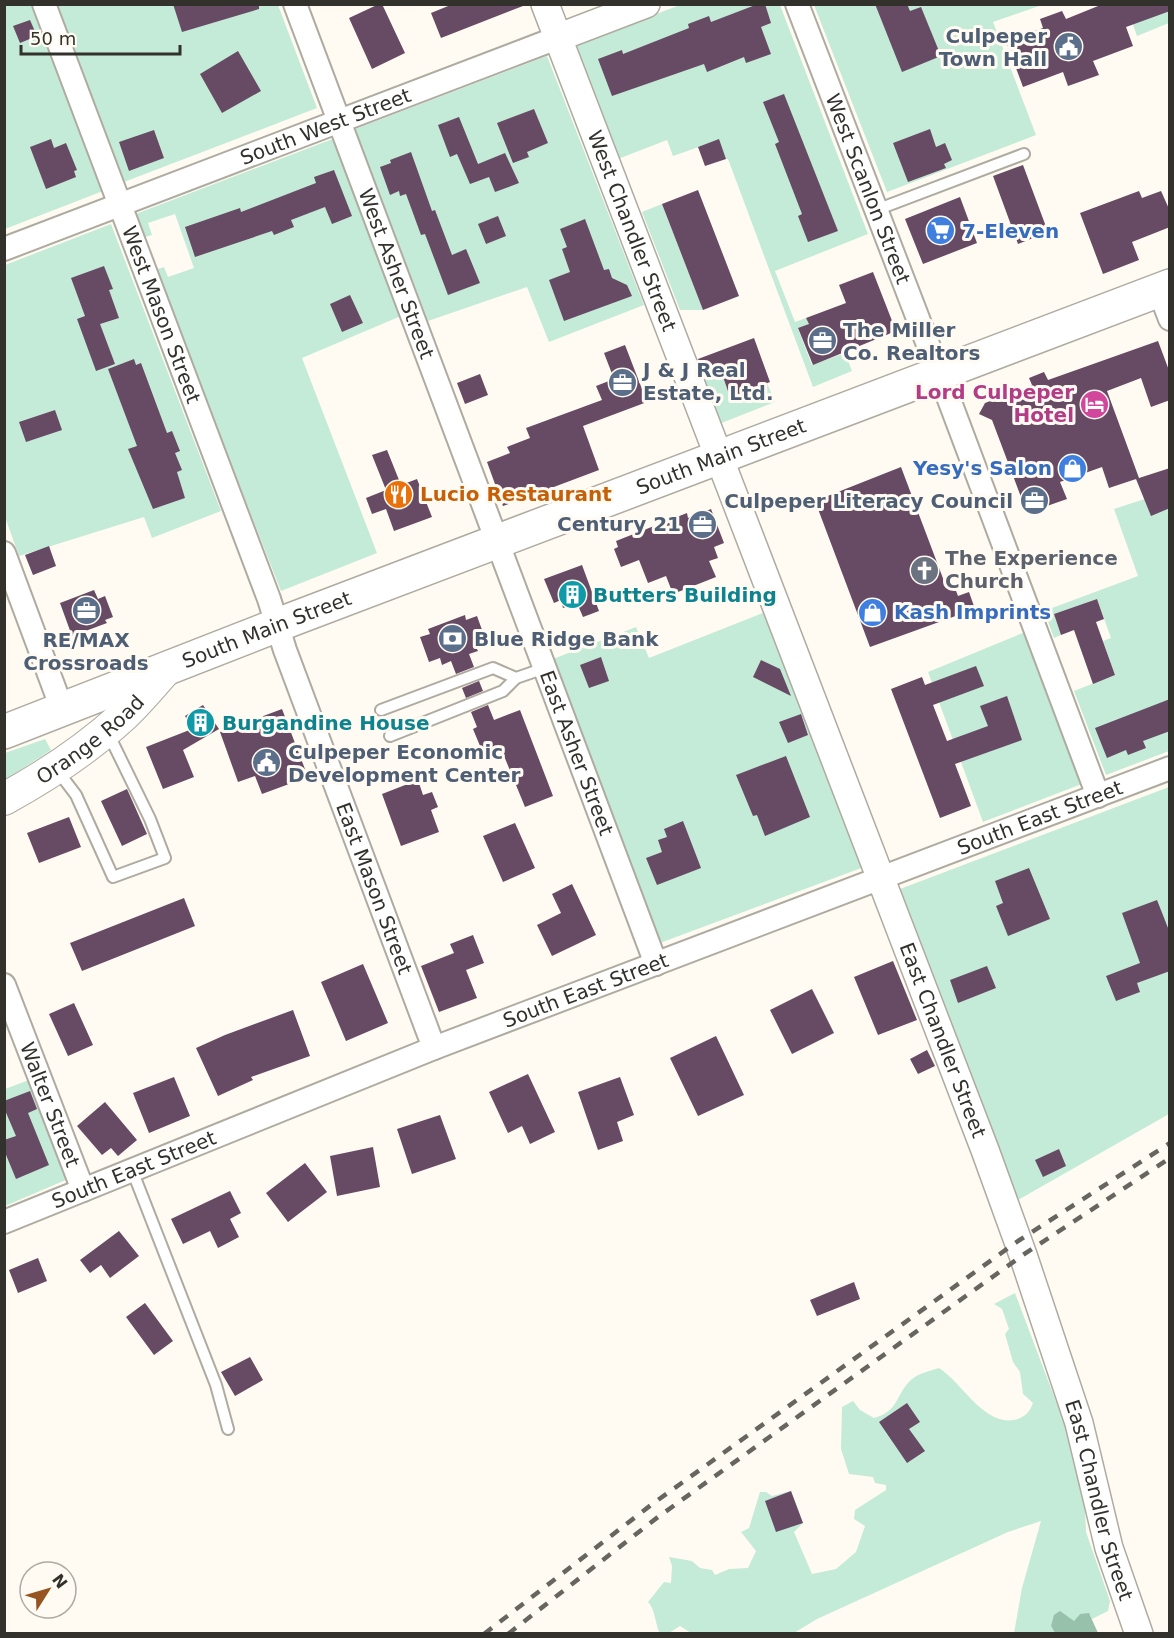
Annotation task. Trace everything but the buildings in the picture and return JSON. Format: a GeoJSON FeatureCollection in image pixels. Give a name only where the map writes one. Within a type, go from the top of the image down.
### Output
{"type":"FeatureCollection","features":[{"type":"Feature","properties":{"kind":"main road","name":"South Main Street"},"geometry":{"type":"LineString","coordinates":[[4,732],[277,625],[939,374],[1166,298]]}},
{"type":"Feature","properties":{"kind":"main road","name":"Orange Road"},"geometry":{"type":"LineString","coordinates":[[4,799],[55,767],[106,730],[132,707],[167,669]]}},
{"type":"Feature","properties":{"kind":"street","name":"West Mason Street"},"geometry":{"type":"LineString","coordinates":[[44,4],[277,625]]}},
{"type":"Feature","properties":{"kind":"street","name":"West Asher Street"},"geometry":{"type":"LineString","coordinates":[[295,4],[497,541]]}},
{"type":"Feature","properties":{"kind":"street","name":"West Chandler Street"},"geometry":{"type":"LineString","coordinates":[[544,4],[719,457]]}},
{"type":"Feature","properties":{"kind":"street","name":"South West Street"},"geometry":{"type":"LineString","coordinates":[[4,249],[646,4]]}},
{"type":"Feature","properties":{"kind":"street","name":"West Scanlon Street"},"geometry":{"type":"LineString","coordinates":[[797,4],[1098,796]]}},
{"type":"Feature","properties":{"kind":"street","name":"East Chandler Street"},"geometry":{"type":"LineString","coordinates":[[719,457],[882,878],[1023,1255],[1080,1423],[1109,1548],[1138,1634]]}},
{"type":"Feature","properties":{"kind":"street","name":"East Asher Street"},"geometry":{"type":"LineString","coordinates":[[497,541],[656,964]]}},
{"type":"Feature","properties":{"kind":"street"},"geometry":{"type":"LineString","coordinates":[[4,553],[62,709]]}},
{"type":"Feature","properties":{"kind":"street","name":"East Mason Street"},"geometry":{"type":"LineString","coordinates":[[277,625],[434,1048]]}},
{"type":"Feature","properties":{"kind":"street","name":"South East Street"},"geometry":{"type":"LineString","coordinates":[[4,1222],[434,1048],[1170,768]]}},
{"type":"Feature","properties":{"kind":"street","name":"Walter Street"},"geometry":{"type":"LineString","coordinates":[[4,986],[83,1190]]}},
{"type":"Feature","properties":{"kind":"lane"},"geometry":{"type":"LineString","coordinates":[[876,210],[1024,154]]}},
{"type":"Feature","properties":{"kind":"lane"},"geometry":{"type":"LineString","coordinates":[[381,710],[493,668],[516,678]]}},
{"type":"Feature","properties":{"kind":"lane"},"geometry":{"type":"LineString","coordinates":[[390,736],[503,691],[516,678],[545,668]]}},
{"type":"Feature","properties":{"kind":"lane"},"geometry":{"type":"LineString","coordinates":[[55,767],[76,795],[113,877],[165,858],[150,819],[106,730]]}},
{"type":"Feature","properties":{"kind":"lane"},"geometry":{"type":"LineString","coordinates":[[132,1169],[216,1385],[228,1429]]}},
{"type":"Feature","properties":{"kind":"green space"},"geometry":{"type":"Polygon","coordinates":[[[5,5],[31,5],[103,191],[5,229],[5,5]]]}},
{"type":"Feature","properties":{"kind":"green space"},"geometry":{"type":"Polygon","coordinates":[[[55,5],[278,5],[317,108],[124,182],[55,5]]]}},
{"type":"Feature","properties":{"kind":"green space"},"geometry":{"type":"Polygon","coordinates":[[[680,5],[780,5],[868,234],[775,271],[795,322],[806,318],[809,324],[798,329],[812,365],[845,353],[852,371],[813,387],[719,140],[673,156],[667,140],[618,159],[576,47],[582,42],[680,5]]]}},
{"type":"Feature","properties":{"kind":"green space"},"geometry":{"type":"Polygon","coordinates":[[[814,5],[1042,5],[993,22],[1036,135],[887,192],[814,5]]]}},
{"type":"Feature","properties":{"kind":"green space"},"geometry":{"type":"Polygon","coordinates":[[[1126,5],[1169,5],[1169,23],[1137,36],[1126,5]]]}},
{"type":"Feature","properties":{"kind":"green space"},"geometry":{"type":"Polygon","coordinates":[[[547,56],[644,305],[549,342],[527,287],[428,321],[355,129],[547,56]]]}},
{"type":"Feature","properties":{"kind":"green space"},"geometry":{"type":"Polygon","coordinates":[[[335,138],[401,316],[302,358],[377,553],[281,591],[155,270],[164,267],[168,277],[194,268],[175,214],[148,223],[152,235],[142,238],[133,215],[335,138]]]}},
{"type":"Feature","properties":{"kind":"green space"},"geometry":{"type":"Polygon","coordinates":[[[662,204],[703,310],[680,310],[642,212],[662,204]]]}},
{"type":"Feature","properties":{"kind":"green space"},"geometry":{"type":"Polygon","coordinates":[[[111,224],[221,511],[152,538],[144,517],[19,556],[5,517],[5,265],[111,224]]]}},
{"type":"Feature","properties":{"kind":"green space"},"geometry":{"type":"Polygon","coordinates":[[[714,360],[739,370],[723,376],[730,397],[767,383],[775,402],[719,424],[700,376],[717,369],[714,360]]]}},
{"type":"Feature","properties":{"kind":"green space"},"geometry":{"type":"Polygon","coordinates":[[[1169,491],[1169,751],[1106,775],[1074,691],[1115,675],[1103,641],[1111,638],[1097,599],[1054,614],[1061,635],[1054,638],[1044,611],[1138,576],[1114,509],[1169,491]]]}},
{"type":"Feature","properties":{"kind":"green space"},"geometry":{"type":"Polygon","coordinates":[[[768,611],[864,867],[660,943],[553,659],[636,627],[649,658],[768,611]]]}},
{"type":"Feature","properties":{"kind":"green space"},"geometry":{"type":"Polygon","coordinates":[[[1025,632],[1082,784],[983,822],[928,672],[1025,632]]]}},
{"type":"Feature","properties":{"kind":"green space"},"geometry":{"type":"Polygon","coordinates":[[[45,739],[51,750],[5,780],[5,753],[45,739]]]}},
{"type":"Feature","properties":{"kind":"green space"},"geometry":{"type":"Polygon","coordinates":[[[1169,787],[1169,1114],[1018,1200],[900,889],[1169,787]]]}},
{"type":"Feature","properties":{"kind":"green space"},"geometry":{"type":"Polygon","coordinates":[[[29,1080],[68,1179],[5,1206],[5,1089],[29,1080]]]}},
{"type":"Feature","properties":{"kind":"green space"},"geometry":{"type":"Polygon","coordinates":[[[1015,1293],[1066,1428],[1078,1470],[1085,1507],[1086,1532],[1110,1601],[1108,1611],[1092,1619],[1089,1614],[1080,1614],[1074,1621],[1051,1626],[1055,1633],[1014,1633],[1022,1588],[1041,1521],[1008,1532],[817,1619],[794,1633],[691,1633],[680,1626],[669,1633],[659,1632],[654,1612],[648,1602],[664,1582],[671,1583],[672,1566],[669,1557],[692,1561],[700,1568],[712,1570],[715,1575],[729,1569],[748,1568],[756,1551],[741,1532],[749,1528],[760,1492],[766,1492],[772,1496],[791,1491],[803,1523],[794,1532],[812,1574],[836,1569],[856,1552],[865,1526],[854,1519],[855,1510],[886,1490],[886,1485],[875,1483],[873,1477],[849,1474],[841,1449],[842,1407],[853,1401],[860,1410],[874,1418],[882,1415],[893,1407],[912,1379],[939,1368],[985,1411],[995,1417],[1006,1420],[1018,1419],[1025,1415],[1033,1403],[1023,1394],[1020,1372],[1013,1362],[1005,1334],[1009,1329],[1002,1309],[994,1304],[1015,1293]]]}},
{"type":"Feature","properties":{"kind":"green space"},"geometry":{"type":"Polygon","coordinates":[[[1060,1611],[1074,1621],[1080,1614],[1089,1613],[1098,1633],[1055,1633],[1051,1626],[1054,1615],[1060,1611]]]}},
{"type":"Feature","properties":{"kind":"railway"},"geometry":{"type":"LineString","coordinates":[[484,1634],[651,1505],[1018,1241],[1170,1143]]}},
{"type":"Feature","properties":{"kind":"railway"},"geometry":{"type":"LineString","coordinates":[[508,1634],[658,1517],[1023,1255],[1170,1158]]}},
{"type":"Feature","properties":{"kind":"place","name":"Culpeper Town Hall"},"geometry":{"type":"Point","coordinates":[1068,47]}},
{"type":"Feature","properties":{"kind":"place","name":"7-Eleven"},"geometry":{"type":"Point","coordinates":[941,231]}},
{"type":"Feature","properties":{"kind":"place","name":"The Miller Co. Realtors"},"geometry":{"type":"Point","coordinates":[822,341]}},
{"type":"Feature","properties":{"kind":"place","name":"J & J Real Estate, Ltd."},"geometry":{"type":"Point","coordinates":[622,382]}},
{"type":"Feature","properties":{"kind":"place","name":"Lord Culpeper Hotel"},"geometry":{"type":"Point","coordinates":[1095,404]}},
{"type":"Feature","properties":{"kind":"place","name":"Yesy's Salon"},"geometry":{"type":"Point","coordinates":[1073,468]}},
{"type":"Feature","properties":{"kind":"place","name":"Lucio Restaurant"},"geometry":{"type":"Point","coordinates":[399,494]}},
{"type":"Feature","properties":{"kind":"place","name":"Culpeper Literacy Council"},"geometry":{"type":"Point","coordinates":[1034,501]}},
{"type":"Feature","properties":{"kind":"place","name":"Century 21"},"geometry":{"type":"Point","coordinates":[702,524]}},
{"type":"Feature","properties":{"kind":"place","name":"The Experience Church"},"geometry":{"type":"Point","coordinates":[924,570]}},
{"type":"Feature","properties":{"kind":"place","name":"Butters Building"},"geometry":{"type":"Point","coordinates":[572,595]}},
{"type":"Feature","properties":{"kind":"place","name":"RE/MAX Crossroads"},"geometry":{"type":"Point","coordinates":[86,610]}},
{"type":"Feature","properties":{"kind":"place","name":"Kash Imprints"},"geometry":{"type":"Point","coordinates":[873,612]}},
{"type":"Feature","properties":{"kind":"place","name":"Blue Ridge Bank"},"geometry":{"type":"Point","coordinates":[453,639]}},
{"type":"Feature","properties":{"kind":"place","name":"Burgandine House"},"geometry":{"type":"Point","coordinates":[201,723]}},
{"type":"Feature","properties":{"kind":"place","name":"Culpeper Economic Development Center"},"geometry":{"type":"Point","coordinates":[267,763]}}]}
